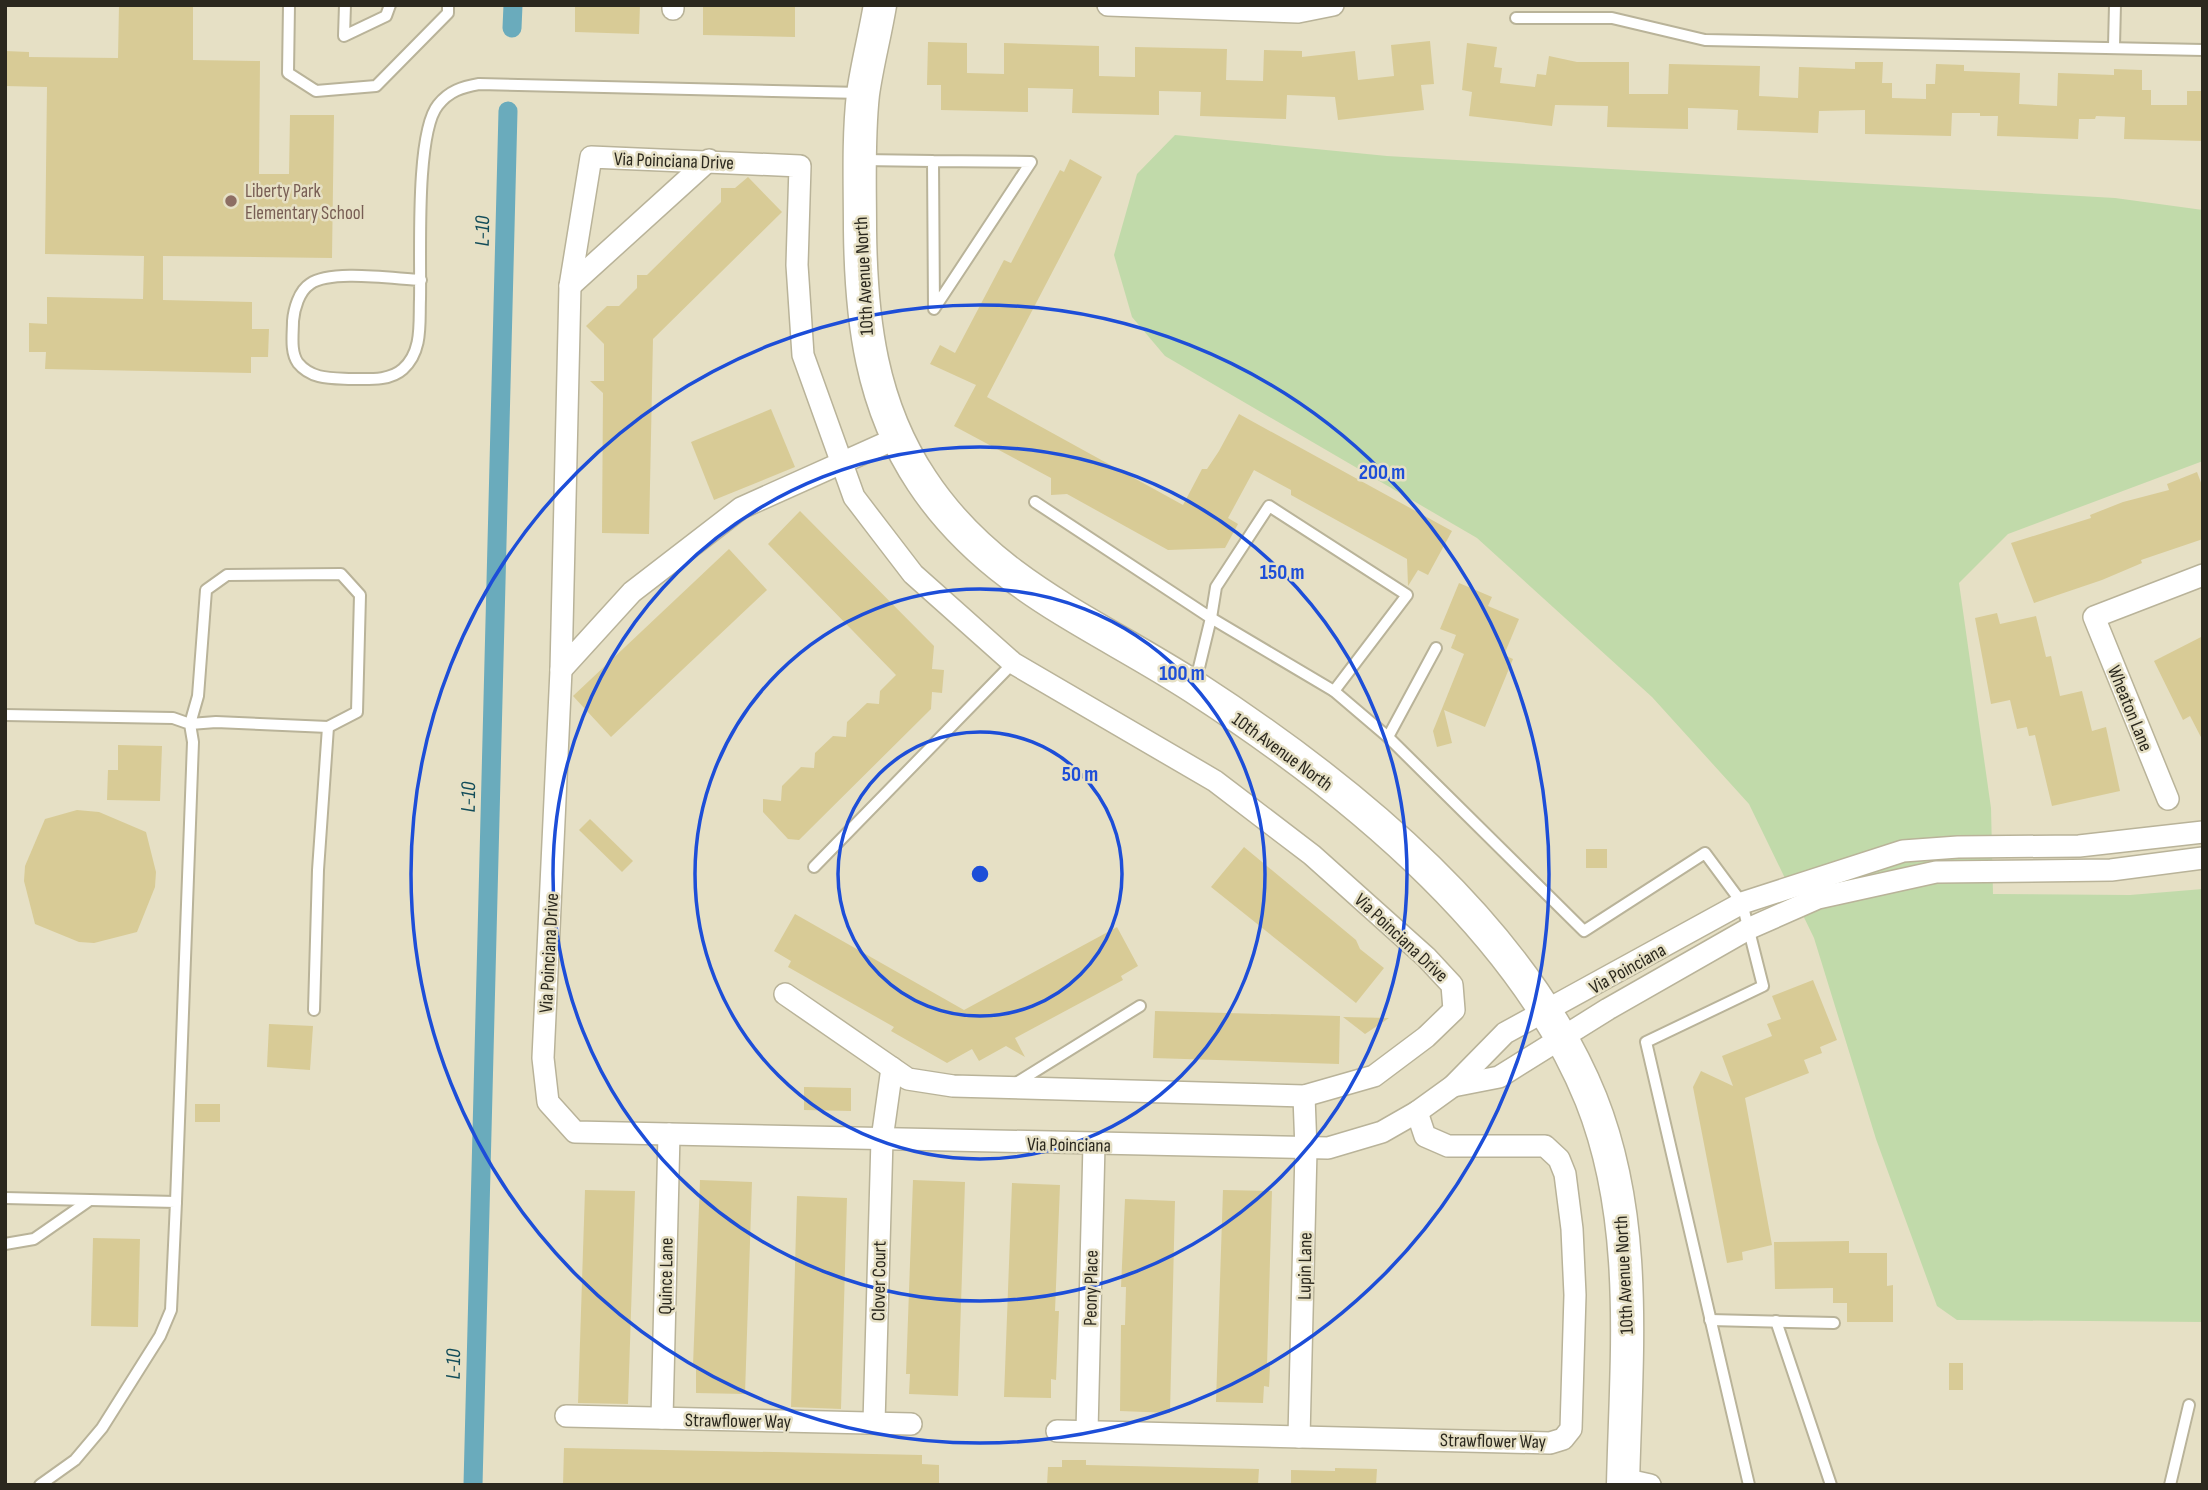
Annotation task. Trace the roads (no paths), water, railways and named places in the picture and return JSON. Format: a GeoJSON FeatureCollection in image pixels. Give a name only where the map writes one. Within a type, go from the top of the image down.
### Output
{"type":"FeatureCollection","features":[{"type":"Feature","properties":{"kind":"street","name":"10th Avenue North"},"geometry":{"type":"LineString","coordinates":[[880,5],[863,93],[860,296],[866,342],[877,386],[897,438],[923,483],[979,550],[1039,596],[1195,687],[1314,772],[1391,837],[1468,914],[1547,1011],[1578,1070],[1604,1138],[1617,1190],[1625,1243],[1632,1483]]}},
{"type":"Feature","properties":{"kind":"street"},"geometry":{"type":"LineString","coordinates":[[1108,5],[1298,12],[1333,5]]}},
{"type":"Feature","properties":{"kind":"street","name":"Via Poinciana Drive"},"geometry":{"type":"LineString","coordinates":[[669,1134],[575,1132],[548,1102],[543,1058],[561,670],[570,286],[591,157],[800,166],[797,265],[803,355],[854,496],[913,573],[1013,663],[1226,789],[1312,855],[1426,957],[1452,985],[1454,1010],[1426,1037],[1374,1076],[1304,1096],[953,1086],[908,1079],[785,994]]}},
{"type":"Feature","properties":{"kind":"street"},"geometry":{"type":"LineString","coordinates":[[570,286],[709,160]]}},
{"type":"Feature","properties":{"kind":"street"},"geometry":{"type":"LineString","coordinates":[[561,670],[632,592],[741,508],[897,438]]}},
{"type":"Feature","properties":{"kind":"street","name":"Wheaton Lane"},"geometry":{"type":"LineString","coordinates":[[2168,799],[2094,617],[2203,575]]}},
{"type":"Feature","properties":{"kind":"street","name":"Via Poinciana"},"geometry":{"type":"LineString","coordinates":[[1453,1086],[1499,1077],[1608,1009],[1823,887],[1903,852],[1958,847],[2079,846],[2203,832]]}},
{"type":"Feature","properties":{"kind":"street","name":"Via Poinciana"},"geometry":{"type":"LineString","coordinates":[[669,1134],[1306,1150],[1356,1142],[1417,1112],[1453,1086],[1504,1033],[1742,904],[1823,887],[1936,872],[2111,870],[2203,858]]}},
{"type":"Feature","properties":{"kind":"street"},"geometry":{"type":"LineString","coordinates":[[881,1139],[892,1068]]}},
{"type":"Feature","properties":{"kind":"street","name":"Lupin Lane"},"geometry":{"type":"LineString","coordinates":[[1300,1437],[1306,1150],[1304,1096]]}},
{"type":"Feature","properties":{"kind":"street","name":"Strawflower Way"},"geometry":{"type":"LineString","coordinates":[[1057,1431],[1550,1443],[1563,1439],[1571,1429],[1575,1295],[1572,1229],[1565,1174],[1559,1159],[1545,1146],[1448,1146],[1426,1136],[1417,1112]]}},
{"type":"Feature","properties":{"kind":"street","name":"Quince Lane"},"geometry":{"type":"LineString","coordinates":[[662,1418],[669,1134]]}},
{"type":"Feature","properties":{"kind":"street","name":"Clover Court"},"geometry":{"type":"LineString","coordinates":[[874,1423],[881,1139]]}},
{"type":"Feature","properties":{"kind":"street","name":"Peony Place"},"geometry":{"type":"LineString","coordinates":[[1087,1432],[1094,1144]]}},
{"type":"Feature","properties":{"kind":"street","name":"Strawflower Way"},"geometry":{"type":"LineString","coordinates":[[566,1416],[911,1424]]}},
{"type":"Feature","properties":{"kind":"lane"},"geometry":{"type":"LineString","coordinates":[[289,5],[288,73],[316,90],[376,86],[448,13],[448,5]]}},
{"type":"Feature","properties":{"kind":"lane"},"geometry":{"type":"LineString","coordinates":[[345,5],[344,36],[386,16],[390,5]]}},
{"type":"Feature","properties":{"kind":"lane"},"geometry":{"type":"LineString","coordinates":[[2114,46],[2115,5]]}},
{"type":"Feature","properties":{"kind":"lane"},"geometry":{"type":"LineString","coordinates":[[1516,18],[1612,18],[1705,40],[2114,46],[2203,50]]}},
{"type":"Feature","properties":{"kind":"lane"},"geometry":{"type":"LineString","coordinates":[[421,280],[339,276],[309,284],[299,297],[293,316],[292,344],[296,360],[307,372],[320,378],[372,380],[402,371],[413,357],[419,341],[421,280],[425,135],[436,106],[463,87],[479,84],[863,93]]}},
{"type":"Feature","properties":{"kind":"lane"},"geometry":{"type":"LineString","coordinates":[[860,160],[1031,162],[934,309],[933,161]]}},
{"type":"Feature","properties":{"kind":"lane"},"geometry":{"type":"LineString","coordinates":[[1035,502],[1211,618],[1334,691],[1388,737],[1584,931],[1705,853],[1742,904],[1763,986],[1646,1042],[1749,1485]]}},
{"type":"Feature","properties":{"kind":"lane"},"geometry":{"type":"LineString","coordinates":[[1195,687],[1216,587],[1269,506],[1408,595],[1334,691]]}},
{"type":"Feature","properties":{"kind":"lane"},"geometry":{"type":"LineString","coordinates":[[5,715],[173,718],[190,724],[216,722],[328,727],[357,712],[360,595],[341,574],[227,575],[206,590],[198,696],[190,724],[193,742],[171,1310],[160,1336],[102,1428],[75,1460],[40,1485]]}},
{"type":"Feature","properties":{"kind":"lane"},"geometry":{"type":"LineString","coordinates":[[1388,737],[1436,649]]}},
{"type":"Feature","properties":{"kind":"lane"},"geometry":{"type":"LineString","coordinates":[[814,867],[1013,663]]}},
{"type":"Feature","properties":{"kind":"lane"},"geometry":{"type":"LineString","coordinates":[[314,1010],[318,870],[328,727]]}},
{"type":"Feature","properties":{"kind":"lane"},"geometry":{"type":"LineString","coordinates":[[1007,1088],[1140,1006]]}},
{"type":"Feature","properties":{"kind":"lane"},"geometry":{"type":"LineString","coordinates":[[5,1198],[176,1202]]}},
{"type":"Feature","properties":{"kind":"lane"},"geometry":{"type":"LineString","coordinates":[[5,1244],[34,1239],[90,1200]]}},
{"type":"Feature","properties":{"kind":"lane"},"geometry":{"type":"LineString","coordinates":[[1710,1320],[1834,1323]]}},
{"type":"Feature","properties":{"kind":"lane"},"geometry":{"type":"LineString","coordinates":[[1776,1321],[1831,1485]]}},
{"type":"Feature","properties":{"kind":"lane"},"geometry":{"type":"LineString","coordinates":[[2170,1485],[2189,1405]]}},
{"type":"Feature","properties":{"kind":"waterway","name":"L-10"},"geometry":{"type":"LineString","coordinates":[[512,28],[513,5]]}},
{"type":"Feature","properties":{"kind":"waterway","name":"L-10"},"geometry":{"type":"LineString","coordinates":[[473,1485],[508,111]]}},
{"type":"Feature","properties":{"kind":"place","name":"Liberty Park Elementary School"},"geometry":{"type":"Point","coordinates":[231,201]}}]}
